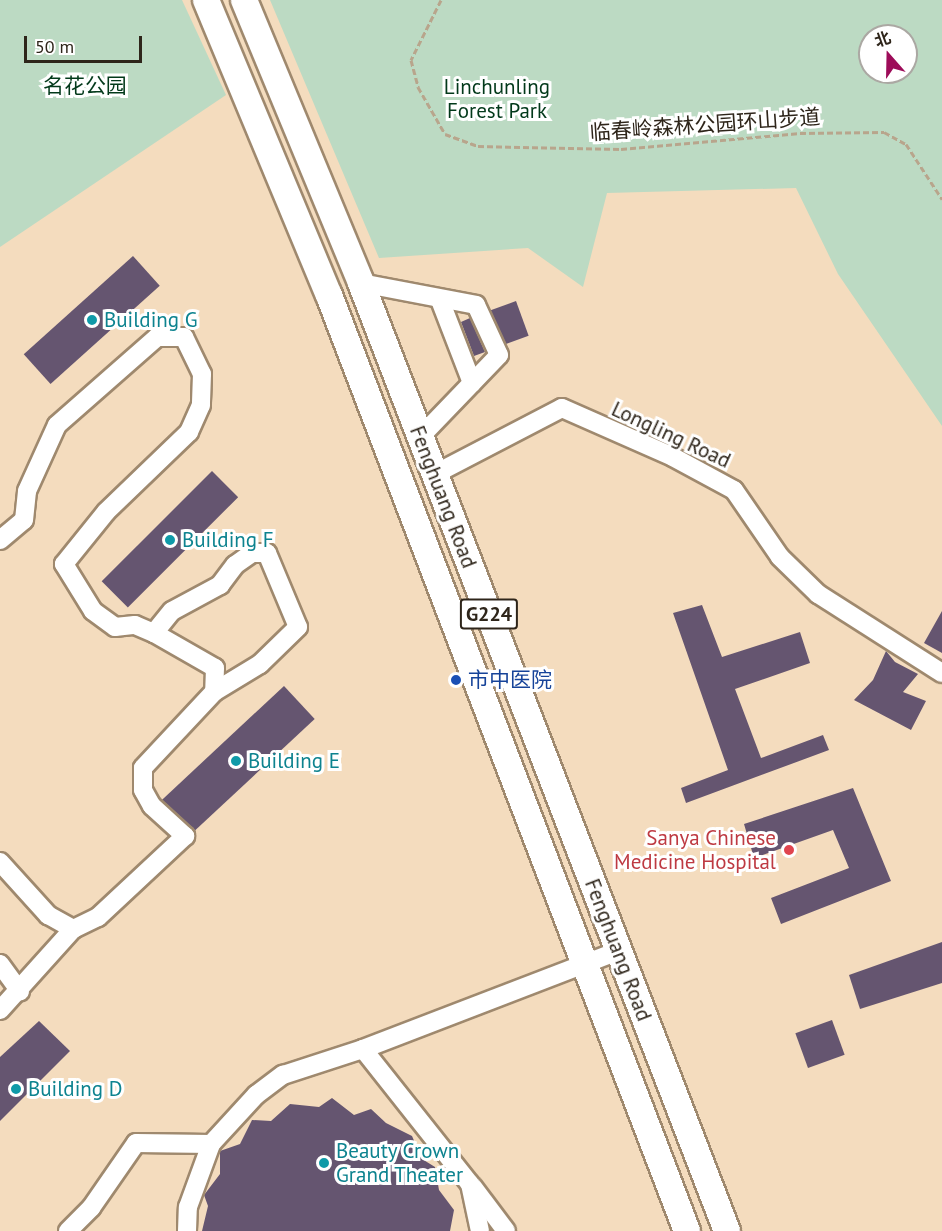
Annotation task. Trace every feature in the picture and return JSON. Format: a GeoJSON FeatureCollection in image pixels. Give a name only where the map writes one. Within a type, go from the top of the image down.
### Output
{"type":"FeatureCollection","features":[{"type":"Feature","properties":{"kind":"highway","name":"Fenghuang Road"},"geometry":{"type":"LineString","coordinates":[[206,0],[329,295],[583,965],[687,1231]]}},
{"type":"Feature","properties":{"kind":"highway","name":"Fenghuang Road"},"geometry":{"type":"LineString","coordinates":[[244,0],[361,283],[727,1231]]}},
{"type":"Feature","properties":{"kind":"highway"},"geometry":{"type":"LineString","coordinates":[[329,295],[361,283]]}},
{"type":"Feature","properties":{"kind":"street"},"geometry":{"type":"LineString","coordinates":[[361,283],[440,300],[476,305],[499,355],[420,437]]}},
{"type":"Feature","properties":{"kind":"street"},"geometry":{"type":"LineString","coordinates":[[440,300],[472,383]]}},
{"type":"Feature","properties":{"kind":"street"},"geometry":{"type":"LineString","coordinates":[[0,540],[24,520],[27,491],[57,425],[157,337],[184,337],[202,374],[201,405],[189,432],[106,512],[64,564],[93,611],[114,627],[135,625],[154,633],[215,668],[214,692]]}},
{"type":"Feature","properties":{"kind":"street","name":"Longling Road"},"geometry":{"type":"LineString","coordinates":[[435,474],[562,408],[673,457],[734,490],[780,558],[818,594],[942,673]]}},
{"type":"Feature","properties":{"kind":"street"},"geometry":{"type":"LineString","coordinates":[[0,1010],[20,992],[73,929],[98,917],[185,836],[152,806],[143,790],[143,768],[214,692],[260,664],[297,627],[267,553],[252,553],[243,559],[220,585],[172,611],[154,633]]}},
{"type":"Feature","properties":{"kind":"street"},"geometry":{"type":"LineString","coordinates":[[0,862],[25,894],[73,929]]}},
{"type":"Feature","properties":{"kind":"street"},"geometry":{"type":"LineString","coordinates":[[187,1231],[188,1207],[211,1144],[256,1095],[284,1075],[363,1048],[618,951]]}},
{"type":"Feature","properties":{"kind":"street"},"geometry":{"type":"LineString","coordinates":[[0,964],[20,992]]}},
{"type":"Feature","properties":{"kind":"street"},"geometry":{"type":"LineString","coordinates":[[363,1048],[506,1231]]}},
{"type":"Feature","properties":{"kind":"street"},"geometry":{"type":"LineString","coordinates":[[68,1231],[91,1209],[136,1143],[211,1144]]}},
{"type":"Feature","properties":{"kind":"street"},"geometry":{"type":"LineString","coordinates":[[470,1184],[480,1231]]}},
{"type":"Feature","properties":{"kind":"path","name":"临春岭森林公园环山步道"},"geometry":{"type":"LineString","coordinates":[[441,0],[411,60],[418,87],[446,134],[478,146],[621,148],[800,133],[884,132],[906,144],[942,199]]}},
{"type":"Feature","properties":{"kind":"green space","name":"名花公园"},"geometry":{"type":"Polygon","coordinates":[[[0,0],[182,0],[226,95],[0,247],[0,0]]]}},
{"type":"Feature","properties":{"kind":"green space","name":"Linchunling Forest Park"},"geometry":{"type":"Polygon","coordinates":[[[270,0],[942,0],[942,426],[838,274],[796,188],[607,193],[583,287],[528,248],[379,258],[270,0]]]}},
{"type":"Feature","properties":{"kind":"building","name":"Building G"},"geometry":{"type":"Polygon","coordinates":[[[133,256],[160,286],[51,384],[24,354],[133,256]]]}},
{"type":"Feature","properties":{"kind":"building"},"geometry":{"type":"Polygon","coordinates":[[[516,301],[529,336],[503,345],[491,310],[516,301]]]}},
{"type":"Feature","properties":{"kind":"building"},"geometry":{"type":"Polygon","coordinates":[[[470,318],[485,352],[474,356],[461,322],[470,318]]]}},
{"type":"Feature","properties":{"kind":"building","name":"Building F"},"geometry":{"type":"Polygon","coordinates":[[[212,471],[238,497],[128,607],[102,581],[212,471]]]}},
{"type":"Feature","properties":{"kind":"building"},"geometry":{"type":"Polygon","coordinates":[[[702,605],[722,657],[800,632],[810,663],[735,689],[761,758],[823,735],[829,750],[686,803],[681,788],[728,770],[673,613],[702,605]]]}},
{"type":"Feature","properties":{"kind":"building"},"geometry":{"type":"Polygon","coordinates":[[[942,611],[942,653],[924,643],[942,611]]]}},
{"type":"Feature","properties":{"kind":"building"},"geometry":{"type":"Polygon","coordinates":[[[886,651],[895,662],[918,674],[903,692],[926,701],[911,730],[854,700],[873,680],[886,651]]]}},
{"type":"Feature","properties":{"kind":"building","name":"Building E"},"geometry":{"type":"Polygon","coordinates":[[[284,686],[315,719],[193,833],[162,800],[284,686]]]}},
{"type":"Feature","properties":{"kind":"building"},"geometry":{"type":"Polygon","coordinates":[[[853,788],[891,881],[781,924],[771,898],[849,868],[833,830],[754,858],[744,824],[853,788]]]}},
{"type":"Feature","properties":{"kind":"building"},"geometry":{"type":"Polygon","coordinates":[[[942,942],[942,983],[860,1009],[849,975],[942,942]]]}},
{"type":"Feature","properties":{"kind":"building"},"geometry":{"type":"Polygon","coordinates":[[[832,1020],[845,1055],[808,1068],[795,1033],[832,1020]]]}},
{"type":"Feature","properties":{"kind":"building","name":"Building D"},"geometry":{"type":"Polygon","coordinates":[[[39,1021],[70,1051],[0,1121],[0,1057],[39,1021]]]}},
{"type":"Feature","properties":{"kind":"building","name":"Beauty Crown Grand Theater"},"geometry":{"type":"Polygon","coordinates":[[[332,1098],[354,1115],[371,1109],[386,1123],[412,1136],[422,1159],[435,1167],[439,1190],[454,1210],[450,1231],[202,1231],[208,1206],[204,1195],[220,1174],[220,1151],[240,1144],[252,1120],[271,1121],[290,1104],[319,1107],[332,1098]]]}},
{"type":"Feature","properties":{"kind":"place","name":"Building G"},"geometry":{"type":"Point","coordinates":[92,320]}},
{"type":"Feature","properties":{"kind":"place","name":"Building F"},"geometry":{"type":"Point","coordinates":[170,540]}},
{"type":"Feature","properties":{"kind":"place","name":"市中医院"},"geometry":{"type":"Point","coordinates":[456,680]}},
{"type":"Feature","properties":{"kind":"place","name":"Building E"},"geometry":{"type":"Point","coordinates":[236,761]}},
{"type":"Feature","properties":{"kind":"place","name":"Sanya Chinese Medicine Hospital"},"geometry":{"type":"Point","coordinates":[789,850]}},
{"type":"Feature","properties":{"kind":"place","name":"Building D"},"geometry":{"type":"Point","coordinates":[16,1089]}},
{"type":"Feature","properties":{"kind":"place","name":"Beauty Crown Grand Theater"},"geometry":{"type":"Point","coordinates":[324,1163]}}]}
